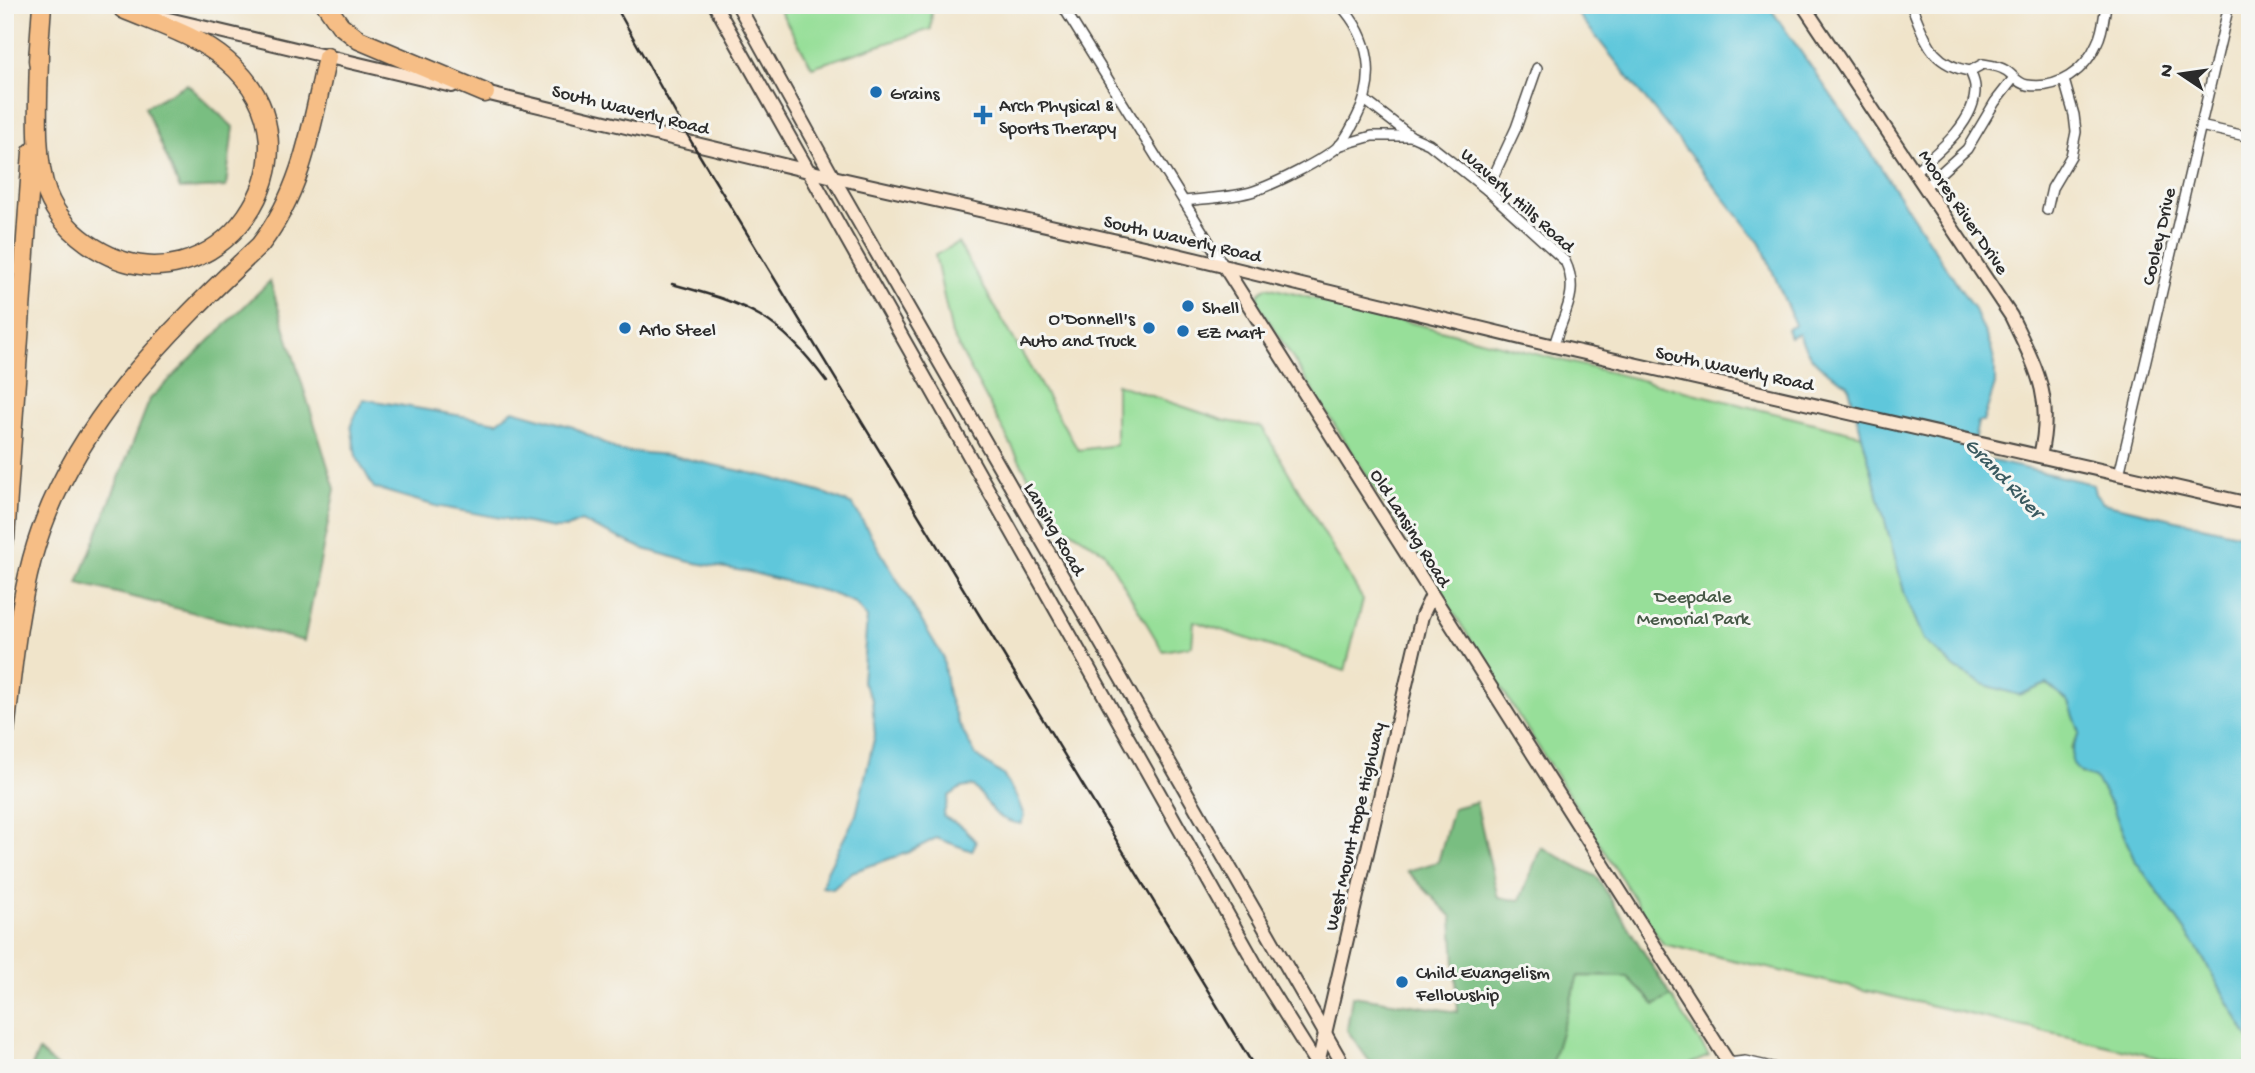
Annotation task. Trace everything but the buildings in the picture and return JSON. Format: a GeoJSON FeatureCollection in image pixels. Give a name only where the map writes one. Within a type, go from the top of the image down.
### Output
{"type":"FeatureCollection","features":[{"type":"Feature","properties":{"kind":"highway"},"geometry":{"type":"LineString","coordinates":[[5,539],[43,5]]}},
{"type":"Feature","properties":{"kind":"highway"},"geometry":{"type":"LineString","coordinates":[[326,5],[340,26],[359,40],[485,93]]}},
{"type":"Feature","properties":{"kind":"highway"},"geometry":{"type":"LineString","coordinates":[[39,51],[40,166],[48,195],[69,228],[98,250],[124,261],[167,264],[200,256],[223,242],[240,226],[260,197],[270,150],[261,104],[226,60],[193,40],[116,7]]}},
{"type":"Feature","properties":{"kind":"highway"},"geometry":{"type":"LineString","coordinates":[[5,732],[24,593],[33,556],[53,501],[89,433],[116,394],[147,358],[260,245],[275,225],[291,196],[301,168],[327,57]]}},
{"type":"Feature","properties":{"kind":"main road","name":"Lansing Road"},"geometry":{"type":"LineString","coordinates":[[715,5],[1269,988],[1318,1067]]}},
{"type":"Feature","properties":{"kind":"main road","name":"Lansing Road"},"geometry":{"type":"LineString","coordinates":[[738,5],[833,177],[1345,1068]]}},
{"type":"Feature","properties":{"kind":"main road","name":"Moores River Drive"},"geometry":{"type":"LineString","coordinates":[[1803,5],[1994,289],[2028,351],[2044,395],[2046,427],[2040,456]]}},
{"type":"Feature","properties":{"kind":"main road","name":"South Waverly Road"},"geometry":{"type":"LineString","coordinates":[[116,7],[833,177],[1224,266],[1554,346],[2250,504]]}},
{"type":"Feature","properties":{"kind":"main road","name":"Old Lansing Road"},"geometry":{"type":"LineString","coordinates":[[1224,266],[1730,1065]]}},
{"type":"Feature","properties":{"kind":"main road","name":"West Mount Hope Highway"},"geometry":{"type":"LineString","coordinates":[[1318,1067],[1422,616],[1432,595]]}},
{"type":"Feature","properties":{"kind":"street","name":"Old Lansing Road"},"geometry":{"type":"LineString","coordinates":[[1062,5],[1224,266]]}},
{"type":"Feature","properties":{"kind":"street"},"geometry":{"type":"LineString","coordinates":[[1338,146],[1348,134],[1366,101],[1369,74],[1364,42],[1349,15],[1340,5]]}},
{"type":"Feature","properties":{"kind":"street"},"geometry":{"type":"LineString","coordinates":[[1911,5],[1926,44],[1937,57],[1953,68],[1970,71],[1983,64],[2005,70],[2013,79],[2025,85],[2046,85],[2064,80],[2084,64],[2098,41],[2106,5]]}},
{"type":"Feature","properties":{"kind":"street","name":"Cooley Drive"},"geometry":{"type":"LineString","coordinates":[[2119,475],[2229,5]]}},
{"type":"Feature","properties":{"kind":"street"},"geometry":{"type":"LineString","coordinates":[[1487,190],[1516,128],[1537,68]]}},
{"type":"Feature","properties":{"kind":"street"},"geometry":{"type":"LineString","coordinates":[[1915,171],[1953,137],[1972,105],[1975,87],[1970,71]]}},
{"type":"Feature","properties":{"kind":"street"},"geometry":{"type":"LineString","coordinates":[[1926,186],[1967,149],[1995,102],[2013,79]]}},
{"type":"Feature","properties":{"kind":"street"},"geometry":{"type":"LineString","coordinates":[[2047,210],[2052,188],[2071,156],[2076,132],[2064,80]]}},
{"type":"Feature","properties":{"kind":"street","name":"Waverly Hills Road"},"geometry":{"type":"LineString","coordinates":[[1366,101],[1487,190],[1565,261],[1571,273],[1572,292],[1554,346]]}},
{"type":"Feature","properties":{"kind":"street"},"geometry":{"type":"LineString","coordinates":[[2200,126],[2250,137]]}},
{"type":"Feature","properties":{"kind":"street"},"geometry":{"type":"LineString","coordinates":[[1185,201],[1255,191],[1302,168],[1338,146],[1372,136],[1411,136]]}},
{"type":"Feature","properties":{"kind":"street"},"geometry":{"type":"LineString","coordinates":[[1730,1065],[1745,1061],[1776,1068]]}},
{"type":"Feature","properties":{"kind":"green space"},"geometry":{"type":"Polygon","coordinates":[[[777,5],[932,5],[931,29],[812,67],[777,5]]]}},
{"type":"Feature","properties":{"kind":"green space"},"geometry":{"type":"Polygon","coordinates":[[[187,84],[233,127],[226,187],[180,189],[145,107],[187,84]]]}},
{"type":"Feature","properties":{"kind":"green space"},"geometry":{"type":"Polygon","coordinates":[[[958,243],[1078,450],[1116,445],[1116,384],[1226,421],[1262,427],[1363,600],[1345,671],[1194,621],[1192,646],[1163,651],[1104,552],[1050,517],[952,335],[935,255],[958,243]]]}},
{"type":"Feature","properties":{"kind":"green space"},"geometry":{"type":"Polygon","coordinates":[[[270,281],[335,489],[304,641],[78,583],[150,399],[270,281]]]}},
{"type":"Feature","properties":{"kind":"green space","name":"Deepdale Memorial Park"},"geometry":{"type":"Polygon","coordinates":[[[1267,287],[1862,435],[1905,595],[2019,695],[2047,684],[2069,702],[2080,733],[2071,748],[2081,774],[2095,777],[2112,806],[2133,857],[2196,946],[2250,1040],[2250,1057],[2242,1068],[2204,1068],[1663,944],[1257,302],[1259,293],[1267,287]]]}},
{"type":"Feature","properties":{"kind":"green space"},"geometry":{"type":"Polygon","coordinates":[[[1476,802],[1498,898],[1520,900],[1541,847],[1597,877],[1671,996],[1655,1005],[1627,977],[1578,976],[1552,1068],[1400,1068],[1370,1062],[1347,1030],[1352,996],[1458,1012],[1452,917],[1407,871],[1438,862],[1453,808],[1476,802]]]}},
{"type":"Feature","properties":{"kind":"green space"},"geometry":{"type":"Polygon","coordinates":[[[1578,976],[1627,977],[1655,1005],[1671,996],[1709,1056],[1681,1068],[1552,1068],[1578,976]]]}},
{"type":"Feature","properties":{"kind":"green space"},"geometry":{"type":"Polygon","coordinates":[[[39,1051],[58,1068],[31,1068],[39,1051]]]}},
{"type":"Feature","properties":{"kind":"water","name":"Grand River"},"geometry":{"type":"Polygon","coordinates":[[[1565,5],[1768,5],[1868,148],[1976,313],[1991,347],[1995,364],[1995,384],[1983,422],[1978,422],[1971,456],[2093,484],[2095,494],[2103,503],[2250,537],[2250,1040],[2196,946],[2133,857],[2112,806],[2095,778],[2079,771],[2072,761],[2073,748],[2080,733],[2069,702],[2047,684],[2019,695],[1985,685],[1956,669],[1924,640],[1905,595],[1848,384],[1812,358],[1799,334],[1790,337],[1787,329],[1795,325],[1762,246],[1574,9],[1565,5]]]}},
{"type":"Feature","properties":{"kind":"water"},"geometry":{"type":"Polygon","coordinates":[[[363,399],[497,422],[513,410],[573,427],[619,451],[669,455],[768,477],[853,505],[943,657],[948,695],[958,722],[976,756],[1003,775],[1024,816],[1021,824],[997,815],[973,786],[961,788],[949,796],[943,816],[964,828],[976,842],[972,851],[936,838],[909,852],[852,872],[833,889],[822,887],[826,873],[856,815],[875,735],[872,700],[862,681],[867,618],[855,603],[828,592],[749,572],[690,562],[644,549],[581,521],[566,528],[554,528],[436,506],[374,488],[356,456],[351,425],[363,399]]]}},
{"type":"Feature","properties":{"kind":"railway"},"geometry":{"type":"LineString","coordinates":[[615,5],[692,143],[1255,1068]]}},
{"type":"Feature","properties":{"kind":"railway"},"geometry":{"type":"LineString","coordinates":[[672,284],[722,299],[760,316],[793,341],[827,382]]}},
{"type":"Feature","properties":{"kind":"place","name":"Grains"},"geometry":{"type":"Point","coordinates":[876,92]}},
{"type":"Feature","properties":{"kind":"place","name":"Arch Physical & Sports Therapy"},"geometry":{"type":"Point","coordinates":[983,115]}},
{"type":"Feature","properties":{"kind":"place","name":"Shell"},"geometry":{"type":"Point","coordinates":[1188,306]}},
{"type":"Feature","properties":{"kind":"place","name":"Arlo Steel"},"geometry":{"type":"Point","coordinates":[625,328]}},
{"type":"Feature","properties":{"kind":"place","name":"O'Donnell's Auto and Truck"},"geometry":{"type":"Point","coordinates":[1149,328]}},
{"type":"Feature","properties":{"kind":"place","name":"EZ Mart"},"geometry":{"type":"Point","coordinates":[1183,331]}},
{"type":"Feature","properties":{"kind":"place","name":"Child Evangelism Fellowship"},"geometry":{"type":"Point","coordinates":[1402,982]}}]}
